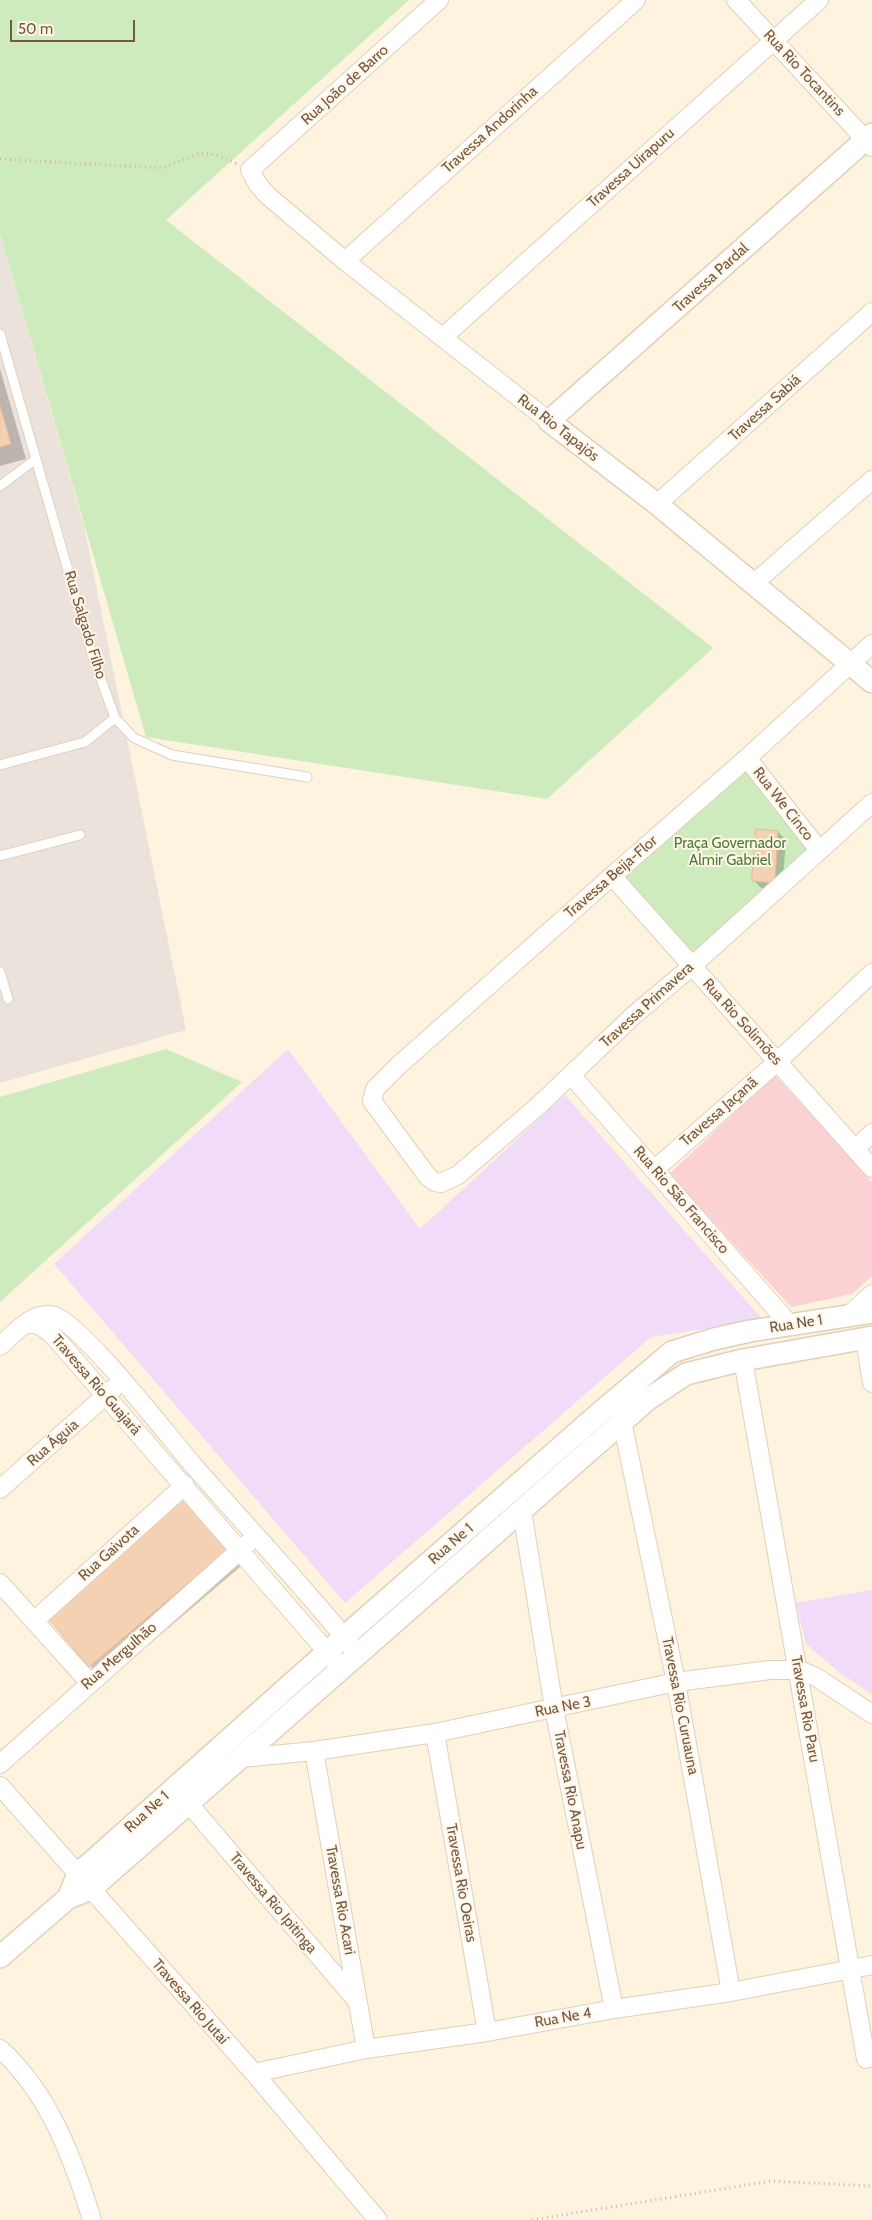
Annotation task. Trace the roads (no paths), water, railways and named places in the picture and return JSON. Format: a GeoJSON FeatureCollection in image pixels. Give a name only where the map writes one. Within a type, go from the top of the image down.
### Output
{"type":"FeatureCollection","features":[{"type":"Feature","properties":{"kind":"street","name":"Rua João de Barro"},"geometry":{"type":"LineString","coordinates":[[250,170],[439,0]]}},
{"type":"Feature","properties":{"kind":"street","name":"Travessa Andorinha"},"geometry":{"type":"LineString","coordinates":[[345,261],[636,0]]}},
{"type":"Feature","properties":{"kind":"street","name":"Rua Rio Tocantins"},"geometry":{"type":"LineString","coordinates":[[736,0],[870,140]]}},
{"type":"Feature","properties":{"kind":"street","name":"Travessa Uirapuru"},"geometry":{"type":"LineString","coordinates":[[443,337],[819,0]]}},
{"type":"Feature","properties":{"kind":"street","name":"Travessa Pardal"},"geometry":{"type":"LineString","coordinates":[[549,421],[870,140]]}},
{"type":"Feature","properties":{"kind":"street","name":"Rua Rio Tapajós"},"geometry":{"type":"LineString","coordinates":[[250,170],[257,183],[267,195],[345,261],[657,504],[872,682]]}},
{"type":"Feature","properties":{"kind":"street","name":"Travessa Sabiá"},"geometry":{"type":"LineString","coordinates":[[657,504],[872,312]]}},
{"type":"Feature","properties":{"kind":"street"},"geometry":{"type":"LineString","coordinates":[[754,584],[872,480]]}},
{"type":"Feature","properties":{"kind":"street","name":"Travessa Beija-Flor"},"geometry":{"type":"LineString","coordinates":[[419,1166],[372,1101],[375,1089],[398,1066],[747,758],[872,644]]}},
{"type":"Feature","properties":{"kind":"street","name":"Rua We Cinco"},"geometry":{"type":"LineString","coordinates":[[747,758],[819,850]]}},
{"type":"Feature","properties":{"kind":"street","name":"Travessa Primavera"},"geometry":{"type":"LineString","coordinates":[[419,1166],[435,1182],[442,1183],[458,1174],[538,1106],[634,1015],[692,966],[872,803]]}},
{"type":"Feature","properties":{"kind":"street","name":"Rua Rio Solimões"},"geometry":{"type":"LineString","coordinates":[[612,876],[872,1168]]}},
{"type":"Feature","properties":{"kind":"street","name":"Travessa Jaçanã"},"geometry":{"type":"LineString","coordinates":[[654,1170],[777,1062],[872,973]]}},
{"type":"Feature","properties":{"kind":"street","name":"Rua Rio São Francisco"},"geometry":{"type":"LineString","coordinates":[[571,1075],[790,1326]]}},
{"type":"Feature","properties":{"kind":"street"},"geometry":{"type":"LineString","coordinates":[[855,1148],[872,1133]]}},
{"type":"Feature","properties":{"kind":"street"},"geometry":{"type":"LineString","coordinates":[[848,1316],[872,1294]]}},
{"type":"Feature","properties":{"kind":"street","name":"Rua Ne 1"},"geometry":{"type":"LineString","coordinates":[[85,1882],[189,1804],[242,1758],[334,1660],[345,1637],[602,1411],[672,1352],[714,1338],[872,1312]]}},
{"type":"Feature","properties":{"kind":"street","name":"Travessa Rio Guajará"},"geometry":{"type":"LineString","coordinates":[[26,1324],[42,1315],[60,1318],[86,1341],[358,1654]]}},
{"type":"Feature","properties":{"kind":"street"},"geometry":{"type":"LineString","coordinates":[[0,1346],[26,1324]]}},
{"type":"Feature","properties":{"kind":"street","name":"Travessa Rio Guajará"},"geometry":{"type":"LineString","coordinates":[[26,1324],[37,1324],[48,1331],[182,1482],[334,1660]]}},
{"type":"Feature","properties":{"kind":"street"},"geometry":{"type":"LineString","coordinates":[[752,1358],[756,1330]]}},
{"type":"Feature","properties":{"kind":"street"},"geometry":{"type":"LineString","coordinates":[[869,1338],[872,1383]]}},
{"type":"Feature","properties":{"kind":"street","name":"Rua Ne 1"},"geometry":{"type":"LineString","coordinates":[[85,1882],[334,1660],[358,1654],[647,1400],[686,1374],[752,1358],[869,1338]]}},
{"type":"Feature","properties":{"kind":"street","name":"Travessa Rio Paru"},"geometry":{"type":"LineString","coordinates":[[752,1358],[799,1670],[866,2059]]}},
{"type":"Feature","properties":{"kind":"street","name":"Rua Águia"},"geometry":{"type":"LineString","coordinates":[[0,1489],[122,1381]]}},
{"type":"Feature","properties":{"kind":"street","name":"Travessa Rio Curuauna"},"geometry":{"type":"LineString","coordinates":[[622,1421],[676,1682],[731,1992]]}},
{"type":"Feature","properties":{"kind":"street","name":"Rua Gaivota"},"geometry":{"type":"LineString","coordinates":[[34,1621],[182,1482],[194,1466]]}},
{"type":"Feature","properties":{"kind":"street","name":"Travessa Rio Anapu"},"geometry":{"type":"LineString","coordinates":[[522,1511],[554,1708],[614,2009]]}},
{"type":"Feature","properties":{"kind":"street","name":"Rua Mergulhão"},"geometry":{"type":"LineString","coordinates":[[0,1764],[89,1682],[256,1537]]}},
{"type":"Feature","properties":{"kind":"street"},"geometry":{"type":"LineString","coordinates":[[0,1583],[89,1682]]}},
{"type":"Feature","properties":{"kind":"street","name":"Rua Ne 3"},"geometry":{"type":"LineString","coordinates":[[242,1758],[314,1751],[435,1733],[676,1682],[770,1670],[799,1670],[816,1678],[872,1714]]}},
{"type":"Feature","properties":{"kind":"street","name":"Travessa Rio Oeiras"},"geometry":{"type":"LineString","coordinates":[[435,1733],[488,2032]]}},
{"type":"Feature","properties":{"kind":"street","name":"Travessa Rio Acari"},"geometry":{"type":"LineString","coordinates":[[314,1751],[366,2049]]}},
{"type":"Feature","properties":{"kind":"street","name":"Travessa Rio Jutaí"},"geometry":{"type":"LineString","coordinates":[[0,1786],[254,2073],[378,2220]]}},
{"type":"Feature","properties":{"kind":"street","name":"Travessa Rio Ipitinga"},"geometry":{"type":"LineString","coordinates":[[189,1804],[357,2001]]}},
{"type":"Feature","properties":{"kind":"street"},"geometry":{"type":"LineString","coordinates":[[0,1957],[85,1882]]}},
{"type":"Feature","properties":{"kind":"street","name":"Rua Ne 4"},"geometry":{"type":"LineString","coordinates":[[254,2073],[366,2049],[488,2032],[614,2009],[731,1992],[872,1964]]}},
{"type":"Feature","properties":{"kind":"street"},"geometry":{"type":"LineString","coordinates":[[0,2049],[32,2086],[61,2134],[92,2220]]}},
{"type":"Feature","properties":{"kind":"lane","name":"Rua Salgado Filho"},"geometry":{"type":"LineString","coordinates":[[0,334],[93,657],[115,718],[134,738],[172,755],[307,776]]}},
{"type":"Feature","properties":{"kind":"lane"},"geometry":{"type":"LineString","coordinates":[[0,486],[36,459]]}},
{"type":"Feature","properties":{"kind":"lane"},"geometry":{"type":"LineString","coordinates":[[0,765],[85,742],[115,718]]}},
{"type":"Feature","properties":{"kind":"lane"},"geometry":{"type":"LineString","coordinates":[[0,856],[80,835]]}},
{"type":"Feature","properties":{"kind":"lane"},"geometry":{"type":"LineString","coordinates":[[0,972],[8,999]]}},
{"type":"Feature","properties":{"kind":"park label","name":"Praça Governador Almir Gabriel"},"geometry":{"type":"Point","coordinates":[730,852]}}]}
